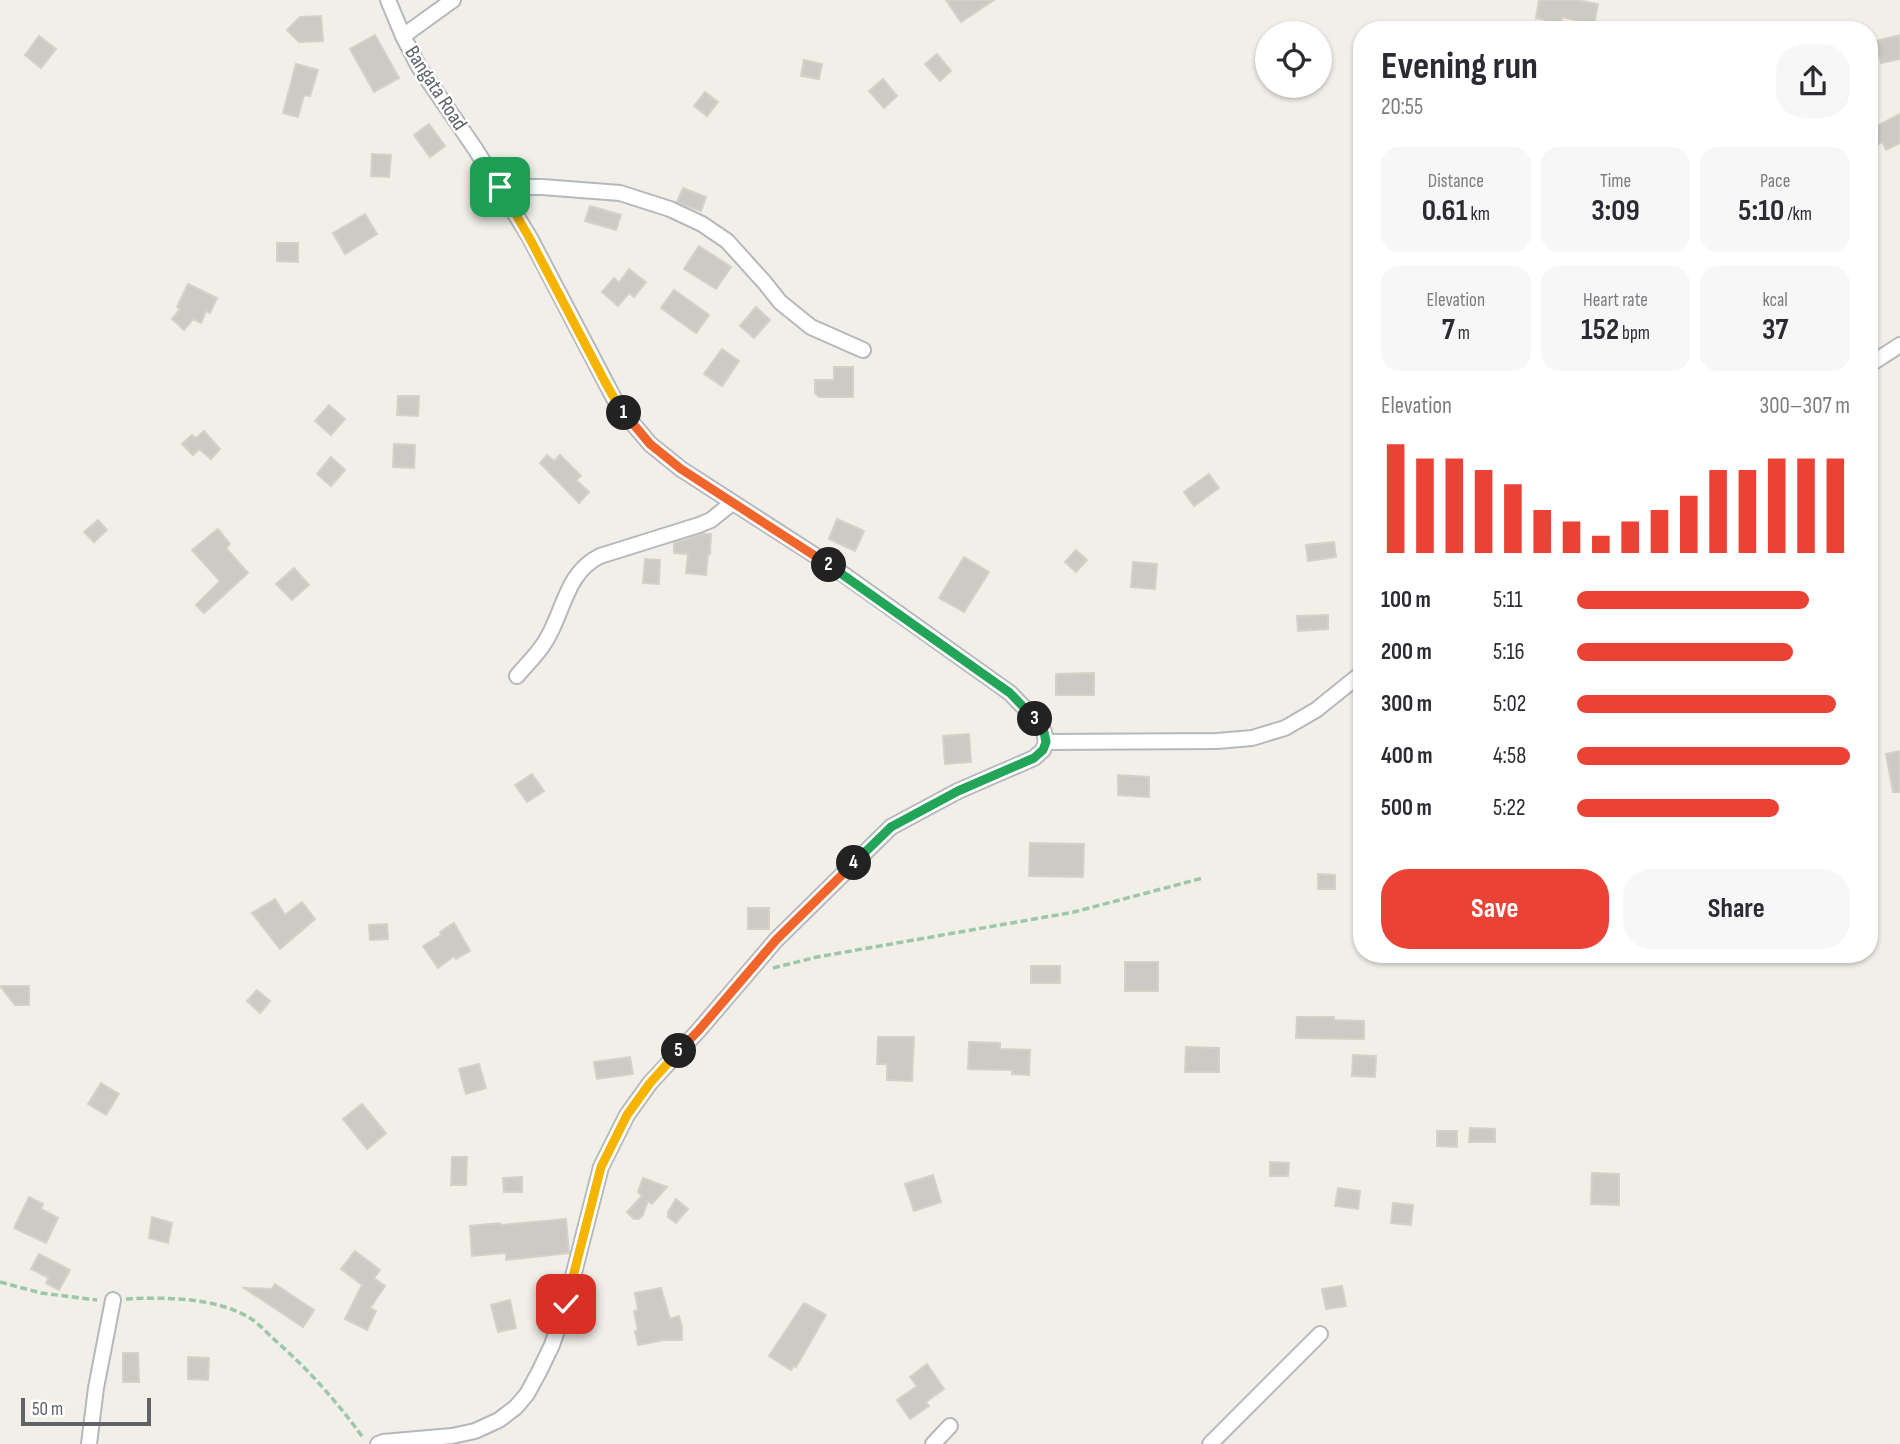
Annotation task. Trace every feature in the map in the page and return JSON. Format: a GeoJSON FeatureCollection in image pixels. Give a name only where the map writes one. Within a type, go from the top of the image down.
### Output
{"type":"FeatureCollection","features":[{"type":"Feature","properties":{"kind":"street","name":"Bangata Road"},"geometry":{"type":"LineString","coordinates":[[388,0],[419,66],[500,187],[618,405],[650,444],[681,469],[836,569],[1010,693],[1038,722],[1046,742]]}},
{"type":"Feature","properties":{"kind":"street"},"geometry":{"type":"LineString","coordinates":[[403,36],[453,0]]}},
{"type":"Feature","properties":{"kind":"street"},"geometry":{"type":"LineString","coordinates":[[500,187],[620,193],[670,209],[702,224],[727,241],[780,302],[811,327],[863,350]]}},
{"type":"Feature","properties":{"kind":"street"},"geometry":{"type":"LineString","coordinates":[[1878,359],[1900,345]]}},
{"type":"Feature","properties":{"kind":"street"},"geometry":{"type":"LineString","coordinates":[[517,676],[545,642],[571,585],[587,562],[699,525],[711,520],[732,503]]}},
{"type":"Feature","properties":{"kind":"street"},"geometry":{"type":"LineString","coordinates":[[378,1444],[475,1431],[499,1420],[527,1394],[552,1345],[566,1304],[601,1167],[627,1115],[650,1083],[776,940],[891,827],[958,791],[1034,758],[1043,750],[1046,742],[1217,741],[1252,738],[1285,728],[1316,710],[1353,680]]}},
{"type":"Feature","properties":{"kind":"street"},"geometry":{"type":"LineString","coordinates":[[89,1444],[96,1388],[113,1300]]}},
{"type":"Feature","properties":{"kind":"street"},"geometry":{"type":"LineString","coordinates":[[1210,1444],[1320,1334]]}},
{"type":"Feature","properties":{"kind":"street"},"geometry":{"type":"LineString","coordinates":[[933,1444],[950,1426]]}},
{"type":"Feature","properties":{"kind":"path"},"geometry":{"type":"LineString","coordinates":[[744,976],[817,957],[1074,912],[1203,878]]}},
{"type":"Feature","properties":{"kind":"path"},"geometry":{"type":"LineString","coordinates":[[0,1282],[40,1293],[85,1299],[174,1298],[202,1302],[232,1311],[252,1320],[320,1382],[368,1444]]}},
{"type":"Feature","properties":{"kind":"building"},"geometry":{"type":"Polygon","coordinates":[[[946,0],[994,0],[961,22],[946,0]]]}},
{"type":"Feature","properties":{"kind":"building"},"geometry":{"type":"Polygon","coordinates":[[[1539,0],[1576,0],[1598,4],[1595,21],[1562,17],[1561,21],[1536,18],[1539,0]]]}},
{"type":"Feature","properties":{"kind":"building"},"geometry":{"type":"Polygon","coordinates":[[[321,16],[323,41],[299,42],[287,30],[300,17],[321,16]]]}},
{"type":"Feature","properties":{"kind":"building"},"geometry":{"type":"Polygon","coordinates":[[[375,35],[399,78],[374,92],[350,49],[375,35]]]}},
{"type":"Feature","properties":{"kind":"building"},"geometry":{"type":"Polygon","coordinates":[[[1900,35],[1900,59],[1881,63],[1878,40],[1900,35]]]}},
{"type":"Feature","properties":{"kind":"building"},"geometry":{"type":"Polygon","coordinates":[[[39,36],[56,49],[41,68],[25,55],[39,36]]]}},
{"type":"Feature","properties":{"kind":"building"},"geometry":{"type":"Polygon","coordinates":[[[937,54],[951,71],[940,81],[925,64],[937,54]]]}},
{"type":"Feature","properties":{"kind":"building"},"geometry":{"type":"Polygon","coordinates":[[[804,60],[822,64],[819,79],[801,76],[804,60]]]}},
{"type":"Feature","properties":{"kind":"building"},"geometry":{"type":"Polygon","coordinates":[[[296,64],[318,70],[310,96],[304,95],[298,117],[283,113],[296,64]]]}},
{"type":"Feature","properties":{"kind":"building"},"geometry":{"type":"Polygon","coordinates":[[[883,79],[897,96],[884,108],[869,91],[883,79]]]}},
{"type":"Feature","properties":{"kind":"building"},"geometry":{"type":"Polygon","coordinates":[[[705,92],[718,102],[707,116],[694,106],[705,92]]]}},
{"type":"Feature","properties":{"kind":"building"},"geometry":{"type":"Polygon","coordinates":[[[1900,114],[1900,143],[1886,150],[1882,142],[1878,144],[1878,125],[1900,114]]]}},
{"type":"Feature","properties":{"kind":"building"},"geometry":{"type":"Polygon","coordinates":[[[429,124],[445,146],[430,157],[414,135],[429,124]]]}},
{"type":"Feature","properties":{"kind":"building"},"geometry":{"type":"Polygon","coordinates":[[[372,154],[391,155],[389,177],[371,176],[372,154]]]}},
{"type":"Feature","properties":{"kind":"building"},"geometry":{"type":"Polygon","coordinates":[[[683,188],[706,197],[701,211],[677,202],[683,188]]]}},
{"type":"Feature","properties":{"kind":"building"},"geometry":{"type":"Polygon","coordinates":[[[590,206],[621,215],[616,230],[585,221],[590,206]]]}},
{"type":"Feature","properties":{"kind":"building"},"geometry":{"type":"Polygon","coordinates":[[[365,214],[377,234],[345,254],[333,233],[365,214]]]}},
{"type":"Feature","properties":{"kind":"building"},"geometry":{"type":"Polygon","coordinates":[[[277,243],[298,243],[298,262],[277,261],[277,243]]]}},
{"type":"Feature","properties":{"kind":"building"},"geometry":{"type":"Polygon","coordinates":[[[699,246],[731,267],[716,289],[684,269],[699,246]]]}},
{"type":"Feature","properties":{"kind":"building"},"geometry":{"type":"Polygon","coordinates":[[[629,269],[646,282],[634,297],[629,293],[618,306],[602,292],[614,278],[619,283],[629,269]]]}},
{"type":"Feature","properties":{"kind":"building"},"geometry":{"type":"Polygon","coordinates":[[[188,284],[217,298],[210,313],[206,311],[201,323],[193,319],[184,330],[172,319],[180,309],[177,307],[188,284]]]}},
{"type":"Feature","properties":{"kind":"building"},"geometry":{"type":"Polygon","coordinates":[[[674,290],[709,315],[696,333],[661,308],[674,290]]]}},
{"type":"Feature","properties":{"kind":"building"},"geometry":{"type":"Polygon","coordinates":[[[756,307],[770,320],[754,338],[740,326],[756,307]]]}},
{"type":"Feature","properties":{"kind":"building"},"geometry":{"type":"Polygon","coordinates":[[[722,349],[739,361],[722,386],[704,374],[722,349]]]}},
{"type":"Feature","properties":{"kind":"building"},"geometry":{"type":"Polygon","coordinates":[[[834,367],[853,367],[853,397],[819,397],[815,393],[815,380],[834,380],[834,367]]]}},
{"type":"Feature","properties":{"kind":"building"},"geometry":{"type":"Polygon","coordinates":[[[398,396],[419,396],[418,416],[397,415],[398,396]]]}},
{"type":"Feature","properties":{"kind":"building"},"geometry":{"type":"Polygon","coordinates":[[[329,405],[345,419],[331,435],[315,421],[329,405]]]}},
{"type":"Feature","properties":{"kind":"building"},"geometry":{"type":"Polygon","coordinates":[[[204,431],[220,449],[211,459],[199,449],[193,455],[182,444],[192,435],[196,438],[204,431]]]}},
{"type":"Feature","properties":{"kind":"building"},"geometry":{"type":"Polygon","coordinates":[[[394,444],[415,445],[414,468],[393,467],[394,444]]]}},
{"type":"Feature","properties":{"kind":"building"},"geometry":{"type":"Polygon","coordinates":[[[547,455],[554,461],[560,455],[581,476],[576,480],[589,492],[579,503],[540,463],[547,455]]]}},
{"type":"Feature","properties":{"kind":"building"},"geometry":{"type":"Polygon","coordinates":[[[331,457],[345,470],[331,486],[317,474],[331,457]]]}},
{"type":"Feature","properties":{"kind":"building"},"geometry":{"type":"Polygon","coordinates":[[[1209,474],[1219,488],[1194,506],[1184,492],[1209,474]]]}},
{"type":"Feature","properties":{"kind":"building"},"geometry":{"type":"Polygon","coordinates":[[[837,519],[864,531],[855,551],[829,539],[837,519]]]}},
{"type":"Feature","properties":{"kind":"building"},"geometry":{"type":"Polygon","coordinates":[[[98,520],[107,530],[94,542],[84,532],[98,520]]]}},
{"type":"Feature","properties":{"kind":"building"},"geometry":{"type":"Polygon","coordinates":[[[218,529],[230,544],[226,548],[248,573],[204,613],[196,605],[220,581],[192,550],[218,529]]]}},
{"type":"Feature","properties":{"kind":"building"},"geometry":{"type":"Polygon","coordinates":[[[711,534],[706,575],[686,573],[688,554],[674,553],[674,543],[711,534]]]}},
{"type":"Feature","properties":{"kind":"building"},"geometry":{"type":"Polygon","coordinates":[[[1334,542],[1336,557],[1308,561],[1306,545],[1334,542]]]}},
{"type":"Feature","properties":{"kind":"building"},"geometry":{"type":"Polygon","coordinates":[[[1076,550],[1087,560],[1076,572],[1065,562],[1076,550]]]}},
{"type":"Feature","properties":{"kind":"building"},"geometry":{"type":"Polygon","coordinates":[[[964,557],[989,572],[964,612],[939,598],[964,557]]]}},
{"type":"Feature","properties":{"kind":"building"},"geometry":{"type":"Polygon","coordinates":[[[645,559],[660,560],[659,584],[643,583],[645,559]]]}},
{"type":"Feature","properties":{"kind":"building"},"geometry":{"type":"Polygon","coordinates":[[[1133,562],[1157,564],[1155,589],[1131,587],[1133,562]]]}},
{"type":"Feature","properties":{"kind":"building"},"geometry":{"type":"Polygon","coordinates":[[[294,568],[309,585],[292,600],[276,584],[294,568]]]}},
{"type":"Feature","properties":{"kind":"building"},"geometry":{"type":"Polygon","coordinates":[[[1328,615],[1328,629],[1298,631],[1297,616],[1328,615]]]}},
{"type":"Feature","properties":{"kind":"building"},"geometry":{"type":"Polygon","coordinates":[[[1094,673],[1094,695],[1056,695],[1056,674],[1094,673]]]}},
{"type":"Feature","properties":{"kind":"building"},"geometry":{"type":"Polygon","coordinates":[[[969,734],[971,762],[945,764],[943,736],[969,734]]]}},
{"type":"Feature","properties":{"kind":"building"},"geometry":{"type":"Polygon","coordinates":[[[1900,751],[1900,792],[1893,792],[1886,754],[1900,751]]]}},
{"type":"Feature","properties":{"kind":"building"},"geometry":{"type":"Polygon","coordinates":[[[532,774],[544,791],[527,802],[515,785],[532,774]]]}},
{"type":"Feature","properties":{"kind":"building"},"geometry":{"type":"Polygon","coordinates":[[[1118,775],[1149,777],[1149,797],[1118,795],[1118,775]]]}},
{"type":"Feature","properties":{"kind":"building"},"geometry":{"type":"Polygon","coordinates":[[[1030,843],[1084,844],[1083,877],[1029,876],[1030,843]]]}},
{"type":"Feature","properties":{"kind":"building"},"geometry":{"type":"Polygon","coordinates":[[[1318,874],[1335,875],[1335,889],[1318,889],[1318,874]]]}},
{"type":"Feature","properties":{"kind":"building"},"geometry":{"type":"Polygon","coordinates":[[[275,899],[285,915],[302,902],[315,919],[280,949],[252,913],[275,899]]]}},
{"type":"Feature","properties":{"kind":"building"},"geometry":{"type":"Polygon","coordinates":[[[748,908],[769,908],[769,929],[748,929],[748,908]]]}},
{"type":"Feature","properties":{"kind":"building"},"geometry":{"type":"Polygon","coordinates":[[[454,923],[470,951],[456,959],[454,956],[438,968],[423,946],[454,923]]]}},
{"type":"Feature","properties":{"kind":"building"},"geometry":{"type":"Polygon","coordinates":[[[387,924],[388,939],[370,940],[369,925],[387,924]]]}},
{"type":"Feature","properties":{"kind":"building"},"geometry":{"type":"Polygon","coordinates":[[[1125,962],[1158,962],[1158,991],[1125,991],[1125,962]]]}},
{"type":"Feature","properties":{"kind":"building"},"geometry":{"type":"Polygon","coordinates":[[[1031,966],[1060,966],[1060,983],[1031,983],[1031,966]]]}},
{"type":"Feature","properties":{"kind":"building"},"geometry":{"type":"Polygon","coordinates":[[[0,986],[29,986],[29,1005],[15,1005],[0,986]]]}},
{"type":"Feature","properties":{"kind":"building"},"geometry":{"type":"Polygon","coordinates":[[[257,990],[270,1001],[260,1013],[247,1001],[257,990]]]}},
{"type":"Feature","properties":{"kind":"building"},"geometry":{"type":"Polygon","coordinates":[[[1297,1017],[1334,1017],[1334,1020],[1364,1021],[1364,1039],[1296,1038],[1297,1017]]]}},
{"type":"Feature","properties":{"kind":"building"},"geometry":{"type":"Polygon","coordinates":[[[878,1037],[914,1037],[912,1081],[887,1080],[887,1064],[877,1064],[878,1037]]]}},
{"type":"Feature","properties":{"kind":"building"},"geometry":{"type":"Polygon","coordinates":[[[969,1042],[1000,1043],[1000,1049],[1030,1050],[1029,1075],[1012,1074],[1012,1070],[968,1069],[969,1042]]]}},
{"type":"Feature","properties":{"kind":"building"},"geometry":{"type":"Polygon","coordinates":[[[1186,1047],[1219,1048],[1219,1072],[1185,1072],[1186,1047]]]}},
{"type":"Feature","properties":{"kind":"building"},"geometry":{"type":"Polygon","coordinates":[[[1353,1055],[1376,1056],[1375,1077],[1352,1076],[1353,1055]]]}},
{"type":"Feature","properties":{"kind":"building"},"geometry":{"type":"Polygon","coordinates":[[[630,1057],[633,1074],[597,1079],[594,1062],[630,1057]]]}},
{"type":"Feature","properties":{"kind":"building"},"geometry":{"type":"Polygon","coordinates":[[[479,1064],[486,1088],[466,1094],[459,1069],[479,1064]]]}},
{"type":"Feature","properties":{"kind":"building"},"geometry":{"type":"Polygon","coordinates":[[[101,1083],[119,1094],[106,1115],[88,1104],[101,1083]]]}},
{"type":"Feature","properties":{"kind":"building"},"geometry":{"type":"Polygon","coordinates":[[[362,1104],[386,1133],[367,1149],[343,1119],[362,1104]]]}},
{"type":"Feature","properties":{"kind":"building"},"geometry":{"type":"Polygon","coordinates":[[[1470,1128],[1495,1129],[1495,1142],[1469,1142],[1470,1128]]]}},
{"type":"Feature","properties":{"kind":"building"},"geometry":{"type":"Polygon","coordinates":[[[1437,1131],[1457,1131],[1457,1147],[1437,1146],[1437,1131]]]}},
{"type":"Feature","properties":{"kind":"building"},"geometry":{"type":"Polygon","coordinates":[[[452,1157],[467,1157],[466,1185],[451,1185],[452,1157]]]}},
{"type":"Feature","properties":{"kind":"building"},"geometry":{"type":"Polygon","coordinates":[[[1270,1162],[1289,1163],[1288,1176],[1270,1176],[1270,1162]]]}},
{"type":"Feature","properties":{"kind":"building"},"geometry":{"type":"Polygon","coordinates":[[[1592,1173],[1619,1174],[1619,1205],[1591,1204],[1592,1173]]]}},
{"type":"Feature","properties":{"kind":"building"},"geometry":{"type":"Polygon","coordinates":[[[933,1175],[941,1202],[914,1211],[905,1184],[933,1175]]]}},
{"type":"Feature","properties":{"kind":"building"},"geometry":{"type":"Polygon","coordinates":[[[522,1177],[522,1192],[504,1192],[503,1178],[522,1177]]]}},
{"type":"Feature","properties":{"kind":"building"},"geometry":{"type":"Polygon","coordinates":[[[643,1178],[667,1187],[652,1204],[648,1201],[639,1219],[634,1219],[627,1212],[642,1196],[638,1192],[643,1178]]]}},
{"type":"Feature","properties":{"kind":"building"},"geometry":{"type":"Polygon","coordinates":[[[1338,1188],[1360,1191],[1358,1209],[1335,1206],[1338,1188]]]}},
{"type":"Feature","properties":{"kind":"building"},"geometry":{"type":"Polygon","coordinates":[[[29,1197],[43,1204],[41,1209],[58,1218],[46,1243],[14,1228],[29,1197]]]}},
{"type":"Feature","properties":{"kind":"building"},"geometry":{"type":"Polygon","coordinates":[[[676,1199],[688,1209],[676,1223],[668,1217],[668,1212],[676,1199]]]}},
{"type":"Feature","properties":{"kind":"building"},"geometry":{"type":"Polygon","coordinates":[[[1393,1203],[1413,1205],[1411,1225],[1391,1223],[1393,1203]]]}},
{"type":"Feature","properties":{"kind":"building"},"geometry":{"type":"Polygon","coordinates":[[[152,1217],[172,1223],[168,1243],[149,1238],[152,1217]]]}},
{"type":"Feature","properties":{"kind":"building"},"geometry":{"type":"Polygon","coordinates":[[[566,1219],[569,1253],[506,1260],[506,1253],[472,1256],[470,1226],[566,1219]]]}},
{"type":"Feature","properties":{"kind":"building"},"geometry":{"type":"Polygon","coordinates":[[[355,1251],[380,1270],[374,1278],[385,1286],[370,1308],[376,1311],[367,1330],[345,1319],[362,1285],[341,1269],[355,1251]]]}},
{"type":"Feature","properties":{"kind":"building"},"geometry":{"type":"Polygon","coordinates":[[[39,1254],[70,1270],[59,1290],[46,1283],[49,1278],[31,1269],[39,1254]]]}},
{"type":"Feature","properties":{"kind":"building"},"geometry":{"type":"Polygon","coordinates":[[[275,1284],[314,1310],[303,1327],[244,1288],[272,1289],[275,1284]]]}},
{"type":"Feature","properties":{"kind":"building"},"geometry":{"type":"Polygon","coordinates":[[[1342,1286],[1346,1306],[1326,1309],[1322,1289],[1342,1286]]]}},
{"type":"Feature","properties":{"kind":"building"},"geometry":{"type":"Polygon","coordinates":[[[661,1288],[670,1319],[679,1316],[682,1340],[638,1345],[635,1331],[638,1331],[634,1311],[638,1310],[635,1293],[661,1288]]]}},
{"type":"Feature","properties":{"kind":"building"},"geometry":{"type":"Polygon","coordinates":[[[510,1300],[516,1328],[498,1332],[491,1305],[510,1300]]]}},
{"type":"Feature","properties":{"kind":"building"},"geometry":{"type":"Polygon","coordinates":[[[804,1303],[826,1315],[796,1367],[794,1365],[791,1370],[769,1356],[804,1303]]]}},
{"type":"Feature","properties":{"kind":"building"},"geometry":{"type":"Polygon","coordinates":[[[123,1353],[138,1353],[139,1382],[123,1382],[123,1353]]]}},
{"type":"Feature","properties":{"kind":"building"},"geometry":{"type":"Polygon","coordinates":[[[188,1357],[209,1358],[208,1380],[188,1379],[188,1357]]]}},
{"type":"Feature","properties":{"kind":"building"},"geometry":{"type":"Polygon","coordinates":[[[927,1364],[944,1389],[926,1402],[929,1406],[910,1419],[897,1400],[917,1386],[910,1377],[927,1364]]]}},
{"type":"Feature","properties":{"kind":"route"},"geometry":{"type":"LineString","coordinates":[[500,187],[618,405],[650,444],[681,469],[836,569],[1010,693],[1038,722],[1046,742],[1043,750],[1034,758],[958,791],[891,827],[776,940],[650,1083],[627,1115],[601,1167],[566,1304]]}}]}
